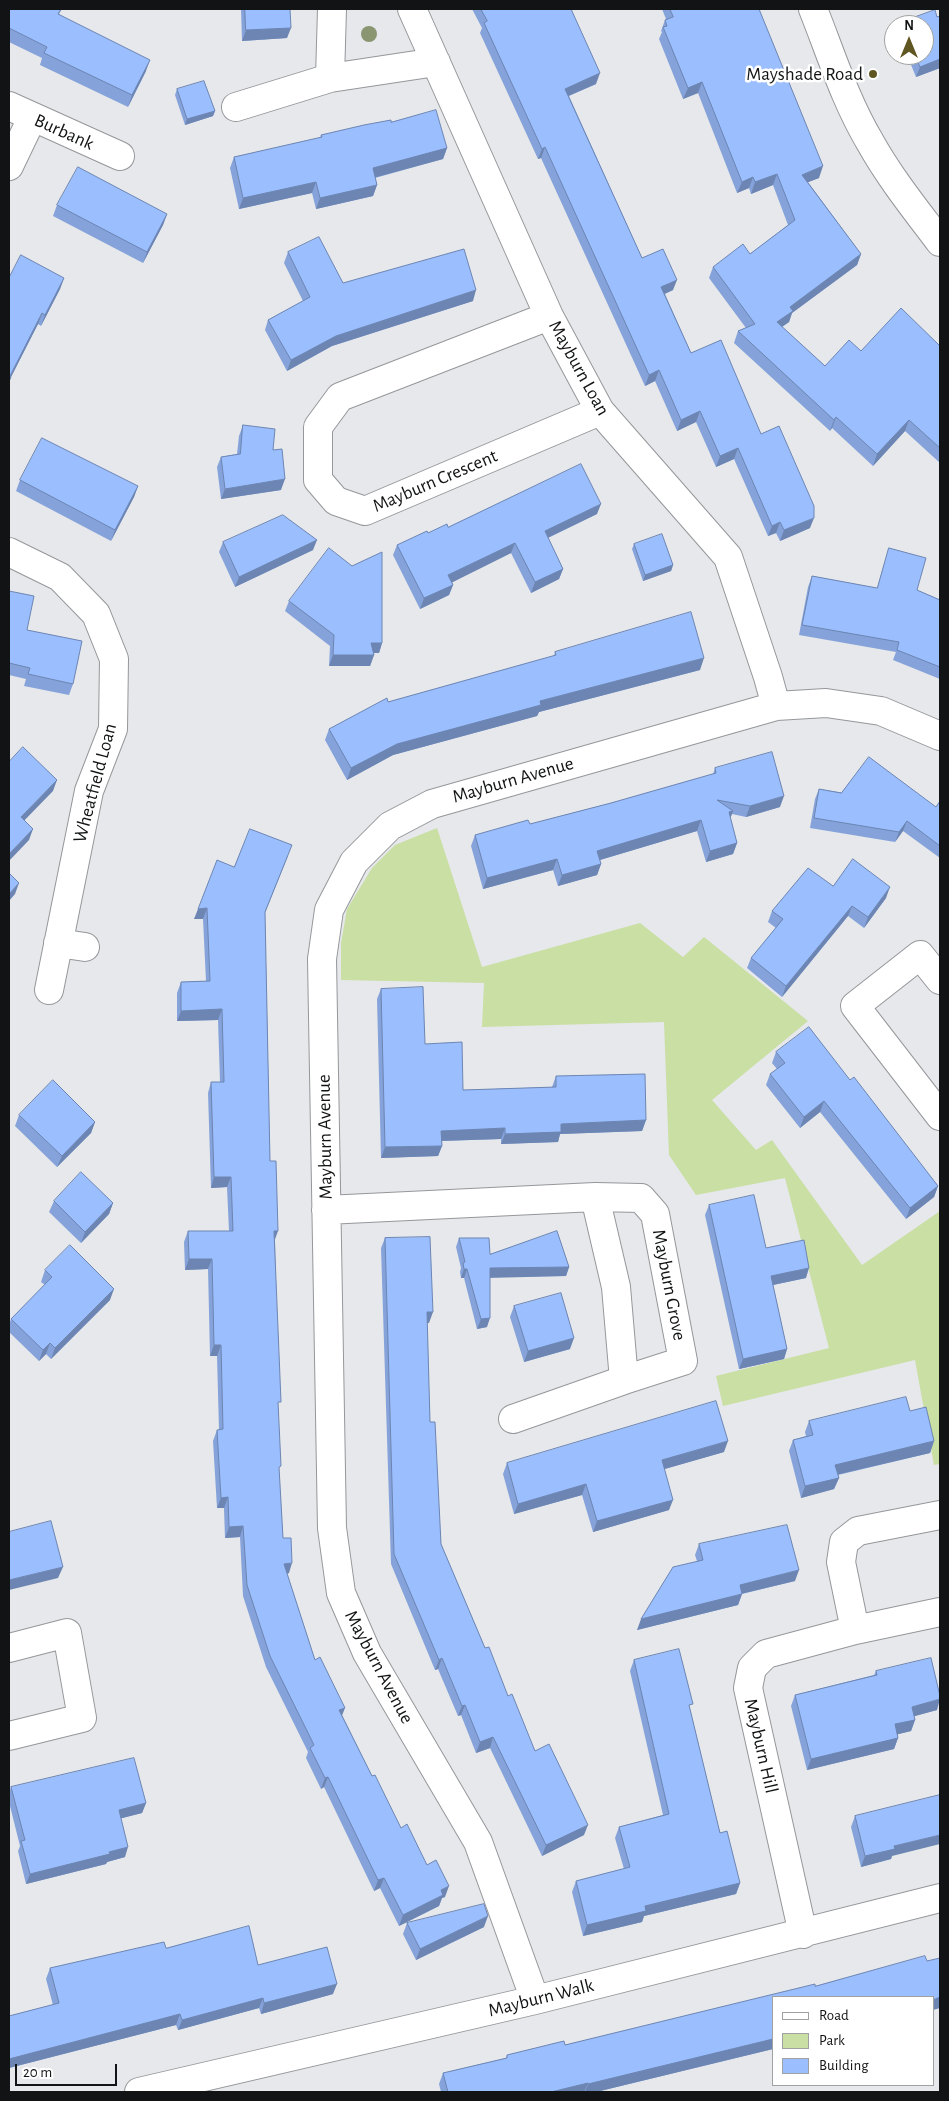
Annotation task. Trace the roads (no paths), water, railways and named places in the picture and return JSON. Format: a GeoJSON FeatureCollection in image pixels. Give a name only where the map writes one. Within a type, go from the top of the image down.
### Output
{"type":"FeatureCollection","features":[{"type":"Feature","properties":{"kind":"street"},"geometry":{"type":"LineString","coordinates":[[330,78],[332,9]]}},
{"type":"Feature","properties":{"kind":"street","name":"Mayburn Loan"},"geometry":{"type":"LineString","coordinates":[[412,9],[550,316],[600,411],[728,557],[776,706]]}},
{"type":"Feature","properties":{"kind":"street"},"geometry":{"type":"LineString","coordinates":[[813,9],[844,92],[870,143],[900,189],[940,242]]}},
{"type":"Feature","properties":{"kind":"street"},"geometry":{"type":"LineString","coordinates":[[236,107],[330,78],[436,62]]}},
{"type":"Feature","properties":{"kind":"street"},"geometry":{"type":"LineString","coordinates":[[9,166],[20,112]]}},
{"type":"Feature","properties":{"kind":"street","name":"Burbank"},"geometry":{"type":"LineString","coordinates":[[20,112],[120,156]]}},
{"type":"Feature","properties":{"kind":"street","name":"Mayburn Crescent"},"geometry":{"type":"LineString","coordinates":[[550,316],[340,396],[318,427],[318,480],[336,501],[365,511],[600,411]]}},
{"type":"Feature","properties":{"kind":"street","name":"Wheatfield Loan"},"geometry":{"type":"LineString","coordinates":[[9,552],[60,577],[96,614],[114,659],[113,729],[89,790],[49,990]]}},
{"type":"Feature","properties":{"kind":"street","name":"Mayburn Avenue"},"geometry":{"type":"LineString","coordinates":[[535,2000],[478,1842],[367,1653],[341,1593],[332,1528],[326,1210],[322,959],[329,910],[354,862],[390,826],[432,804],[776,706],[826,703],[881,711],[940,736]]}},
{"type":"Feature","properties":{"kind":"street"},"geometry":{"type":"LineString","coordinates":[[58,943],[85,947]]}},
{"type":"Feature","properties":{"kind":"street"},"geometry":{"type":"LineString","coordinates":[[940,980],[920,955],[855,1006],[940,1114]]}},
{"type":"Feature","properties":{"kind":"street"},"geometry":{"type":"LineString","coordinates":[[595,1197],[616,1287],[624,1380]]}},
{"type":"Feature","properties":{"kind":"street","name":"Mayburn Grove"},"geometry":{"type":"LineString","coordinates":[[326,1210],[595,1197],[640,1198],[655,1214],[684,1361],[513,1419]]}},
{"type":"Feature","properties":{"kind":"street"},"geometry":{"type":"LineString","coordinates":[[855,1630],[841,1562],[844,1542],[858,1531],[940,1515]]}},
{"type":"Feature","properties":{"kind":"street","name":"Mayburn Hill"},"geometry":{"type":"LineString","coordinates":[[803,1934],[748,1688],[752,1668],[766,1654],[855,1630],[940,1612]]}},
{"type":"Feature","properties":{"kind":"street"},"geometry":{"type":"LineString","coordinates":[[9,1648],[67,1633],[82,1718],[9,1736]]}},
{"type":"Feature","properties":{"kind":"street","name":"Mayburn Walk"},"geometry":{"type":"LineString","coordinates":[[139,2092],[235,2082],[535,2000],[940,1898]]}},
{"type":"Feature","properties":{"kind":"place","name":"Mayshade Road"},"geometry":{"type":"Point","coordinates":[873,74]}}]}
